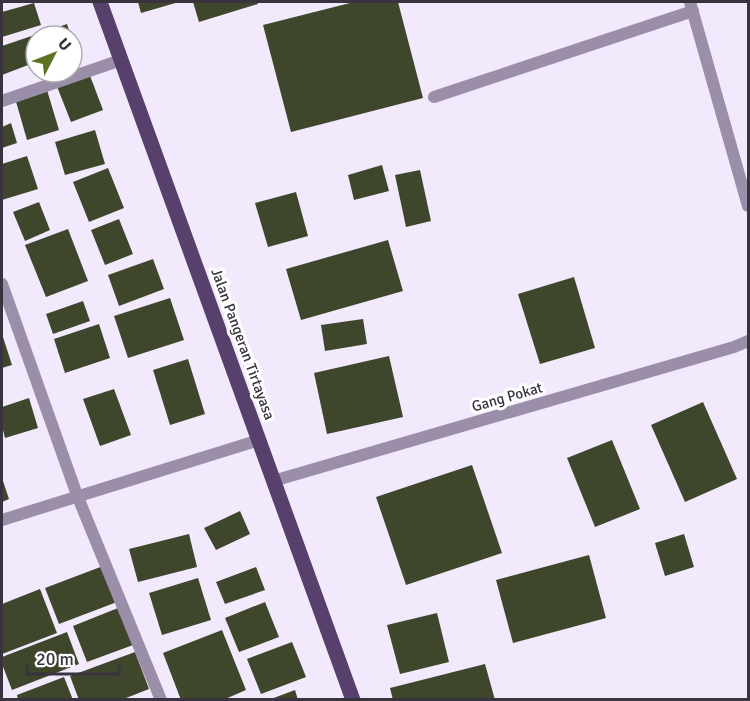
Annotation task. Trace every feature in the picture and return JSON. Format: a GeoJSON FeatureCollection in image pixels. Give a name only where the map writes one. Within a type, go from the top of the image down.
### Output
{"type":"FeatureCollection","features":[{"type":"Feature","properties":{"kind":"main road","name":"Jalan Pangeran Tirtayasa"},"geometry":{"type":"LineString","coordinates":[[100,2],[353,699]]}},
{"type":"Feature","properties":{"kind":"street"},"geometry":{"type":"LineString","coordinates":[[434,97],[692,6],[748,206]]}},
{"type":"Feature","properties":{"kind":"street"},"geometry":{"type":"LineString","coordinates":[[2,101],[121,60]]}},
{"type":"Feature","properties":{"kind":"street"},"geometry":{"type":"LineString","coordinates":[[2,284],[77,495],[161,699]]}},
{"type":"Feature","properties":{"kind":"street","name":"Gang Pokat"},"geometry":{"type":"LineString","coordinates":[[273,481],[748,342]]}},
{"type":"Feature","properties":{"kind":"street"},"geometry":{"type":"LineString","coordinates":[[2,520],[259,440]]}},
{"type":"Feature","properties":{"kind":"building"},"geometry":{"type":"Polygon","coordinates":[[[138,2],[179,2],[141,13],[138,2]]]}},
{"type":"Feature","properties":{"kind":"building"},"geometry":{"type":"Polygon","coordinates":[[[193,2],[257,2],[258,4],[199,22],[193,2]]]}},
{"type":"Feature","properties":{"kind":"building"},"geometry":{"type":"Polygon","coordinates":[[[354,2],[398,2],[423,98],[291,132],[263,25],[354,2]]]}},
{"type":"Feature","properties":{"kind":"building"},"geometry":{"type":"Polygon","coordinates":[[[34,3],[41,24],[24,24],[24,30],[2,37],[2,12],[34,3]]]}},
{"type":"Feature","properties":{"kind":"building"},"geometry":{"type":"Polygon","coordinates":[[[24,39],[24,67],[2,75],[2,46],[24,39]]]}},
{"type":"Feature","properties":{"kind":"building"},"geometry":{"type":"Polygon","coordinates":[[[89,73],[103,110],[71,122],[56,84],[84,84],[84,75],[89,73]]]}},
{"type":"Feature","properties":{"kind":"building"},"geometry":{"type":"Polygon","coordinates":[[[47,90],[59,130],[27,140],[15,98],[47,90]]]}},
{"type":"Feature","properties":{"kind":"building"},"geometry":{"type":"Polygon","coordinates":[[[11,123],[17,143],[2,148],[2,127],[11,123]]]}},
{"type":"Feature","properties":{"kind":"building"},"geometry":{"type":"Polygon","coordinates":[[[95,130],[105,164],[65,175],[55,142],[95,130]]]}},
{"type":"Feature","properties":{"kind":"building"},"geometry":{"type":"Polygon","coordinates":[[[27,156],[38,189],[2,200],[2,164],[27,156]]]}},
{"type":"Feature","properties":{"kind":"building"},"geometry":{"type":"Polygon","coordinates":[[[382,165],[389,191],[354,200],[348,175],[382,165]]]}},
{"type":"Feature","properties":{"kind":"building"},"geometry":{"type":"Polygon","coordinates":[[[108,168],[124,208],[89,222],[73,182],[108,168]]]}},
{"type":"Feature","properties":{"kind":"building"},"geometry":{"type":"Polygon","coordinates":[[[420,170],[431,221],[406,227],[395,175],[420,170]]]}},
{"type":"Feature","properties":{"kind":"building"},"geometry":{"type":"Polygon","coordinates":[[[296,192],[308,236],[268,247],[255,203],[296,192]]]}},
{"type":"Feature","properties":{"kind":"building"},"geometry":{"type":"Polygon","coordinates":[[[39,202],[50,230],[25,241],[13,212],[39,202]]]}},
{"type":"Feature","properties":{"kind":"building"},"geometry":{"type":"Polygon","coordinates":[[[119,219],[133,254],[105,265],[91,230],[119,219]]]}},
{"type":"Feature","properties":{"kind":"building"},"geometry":{"type":"Polygon","coordinates":[[[68,229],[88,281],[46,297],[25,245],[68,229]]]}},
{"type":"Feature","properties":{"kind":"building"},"geometry":{"type":"Polygon","coordinates":[[[388,240],[403,291],[301,320],[286,269],[388,240]]]}},
{"type":"Feature","properties":{"kind":"building"},"geometry":{"type":"Polygon","coordinates":[[[153,259],[164,289],[119,306],[108,275],[153,259]]]}},
{"type":"Feature","properties":{"kind":"building"},"geometry":{"type":"Polygon","coordinates":[[[574,277],[595,348],[540,364],[518,294],[574,277]]]}},
{"type":"Feature","properties":{"kind":"building"},"geometry":{"type":"Polygon","coordinates":[[[170,298],[184,340],[128,358],[114,316],[170,298]]]}},
{"type":"Feature","properties":{"kind":"building"},"geometry":{"type":"Polygon","coordinates":[[[83,301],[90,321],[53,334],[46,314],[83,301]]]}},
{"type":"Feature","properties":{"kind":"building"},"geometry":{"type":"Polygon","coordinates":[[[363,319],[367,344],[325,351],[321,325],[363,319]]]}},
{"type":"Feature","properties":{"kind":"building"},"geometry":{"type":"Polygon","coordinates":[[[99,324],[110,358],[65,373],[54,339],[99,324]]]}},
{"type":"Feature","properties":{"kind":"building"},"geometry":{"type":"Polygon","coordinates":[[[2,334],[12,365],[2,368],[2,334]]]}},
{"type":"Feature","properties":{"kind":"building"},"geometry":{"type":"Polygon","coordinates":[[[389,356],[403,417],[327,434],[314,373],[389,356]]]}},
{"type":"Feature","properties":{"kind":"building"},"geometry":{"type":"Polygon","coordinates":[[[188,359],[205,414],[170,425],[153,370],[188,359]]]}},
{"type":"Feature","properties":{"kind":"building"},"geometry":{"type":"Polygon","coordinates":[[[114,389],[131,435],[100,446],[83,399],[114,389]]]}},
{"type":"Feature","properties":{"kind":"building"},"geometry":{"type":"Polygon","coordinates":[[[29,398],[38,428],[5,438],[2,426],[2,407],[29,398]]]}},
{"type":"Feature","properties":{"kind":"building"},"geometry":{"type":"Polygon","coordinates":[[[703,402],[737,479],[685,502],[651,425],[703,402]]]}},
{"type":"Feature","properties":{"kind":"building"},"geometry":{"type":"Polygon","coordinates":[[[612,440],[640,509],[595,527],[567,458],[612,440]]]}},
{"type":"Feature","properties":{"kind":"building"},"geometry":{"type":"Polygon","coordinates":[[[472,465],[502,553],[406,585],[376,497],[472,465]]]}},
{"type":"Feature","properties":{"kind":"building"},"geometry":{"type":"Polygon","coordinates":[[[2,478],[9,499],[2,502],[2,478]]]}},
{"type":"Feature","properties":{"kind":"building"},"geometry":{"type":"Polygon","coordinates":[[[240,511],[250,534],[216,550],[204,528],[240,511]]]}},
{"type":"Feature","properties":{"kind":"building"},"geometry":{"type":"Polygon","coordinates":[[[189,534],[197,567],[138,582],[129,549],[189,534]]]}},
{"type":"Feature","properties":{"kind":"building"},"geometry":{"type":"Polygon","coordinates":[[[684,534],[694,567],[665,576],[655,543],[684,534]]]}},
{"type":"Feature","properties":{"kind":"building"},"geometry":{"type":"Polygon","coordinates":[[[589,555],[606,618],[513,643],[496,580],[589,555]]]}},
{"type":"Feature","properties":{"kind":"building"},"geometry":{"type":"Polygon","coordinates":[[[103,566],[117,602],[59,624],[45,588],[103,566]]]}},
{"type":"Feature","properties":{"kind":"building"},"geometry":{"type":"Polygon","coordinates":[[[256,567],[265,590],[225,604],[216,582],[256,567]]]}},
{"type":"Feature","properties":{"kind":"building"},"geometry":{"type":"Polygon","coordinates":[[[198,578],[211,620],[162,635],[149,593],[198,578]]]}},
{"type":"Feature","properties":{"kind":"building"},"geometry":{"type":"Polygon","coordinates":[[[40,589],[57,633],[2,654],[2,604],[40,589]]]}},
{"type":"Feature","properties":{"kind":"building"},"geometry":{"type":"Polygon","coordinates":[[[265,602],[279,637],[239,652],[225,618],[265,602]]]}},
{"type":"Feature","properties":{"kind":"building"},"geometry":{"type":"Polygon","coordinates":[[[118,608],[133,645],[87,662],[73,626],[118,608]]]}},
{"type":"Feature","properties":{"kind":"building"},"geometry":{"type":"Polygon","coordinates":[[[437,613],[449,662],[400,674],[387,625],[437,613]]]}},
{"type":"Feature","properties":{"kind":"building"},"geometry":{"type":"Polygon","coordinates":[[[222,630],[246,690],[223,700],[181,700],[163,653],[222,630]]]}},
{"type":"Feature","properties":{"kind":"building"},"geometry":{"type":"Polygon","coordinates":[[[67,632],[79,664],[12,690],[2,664],[2,657],[67,632]]]}},
{"type":"Feature","properties":{"kind":"building"},"geometry":{"type":"Polygon","coordinates":[[[292,642],[306,677],[261,694],[247,659],[292,642]]]}},
{"type":"Feature","properties":{"kind":"building"},"geometry":{"type":"Polygon","coordinates":[[[135,652],[149,689],[121,700],[79,700],[70,676],[135,652]]]}},
{"type":"Feature","properties":{"kind":"building"},"geometry":{"type":"Polygon","coordinates":[[[485,664],[495,700],[393,700],[390,688],[485,664]]]}},
{"type":"Feature","properties":{"kind":"building"},"geometry":{"type":"Polygon","coordinates":[[[64,677],[73,700],[18,700],[17,695],[64,677]]]}},
{"type":"Feature","properties":{"kind":"building"},"geometry":{"type":"Polygon","coordinates":[[[295,690],[298,700],[271,700],[271,699],[295,690]]]}}]}
